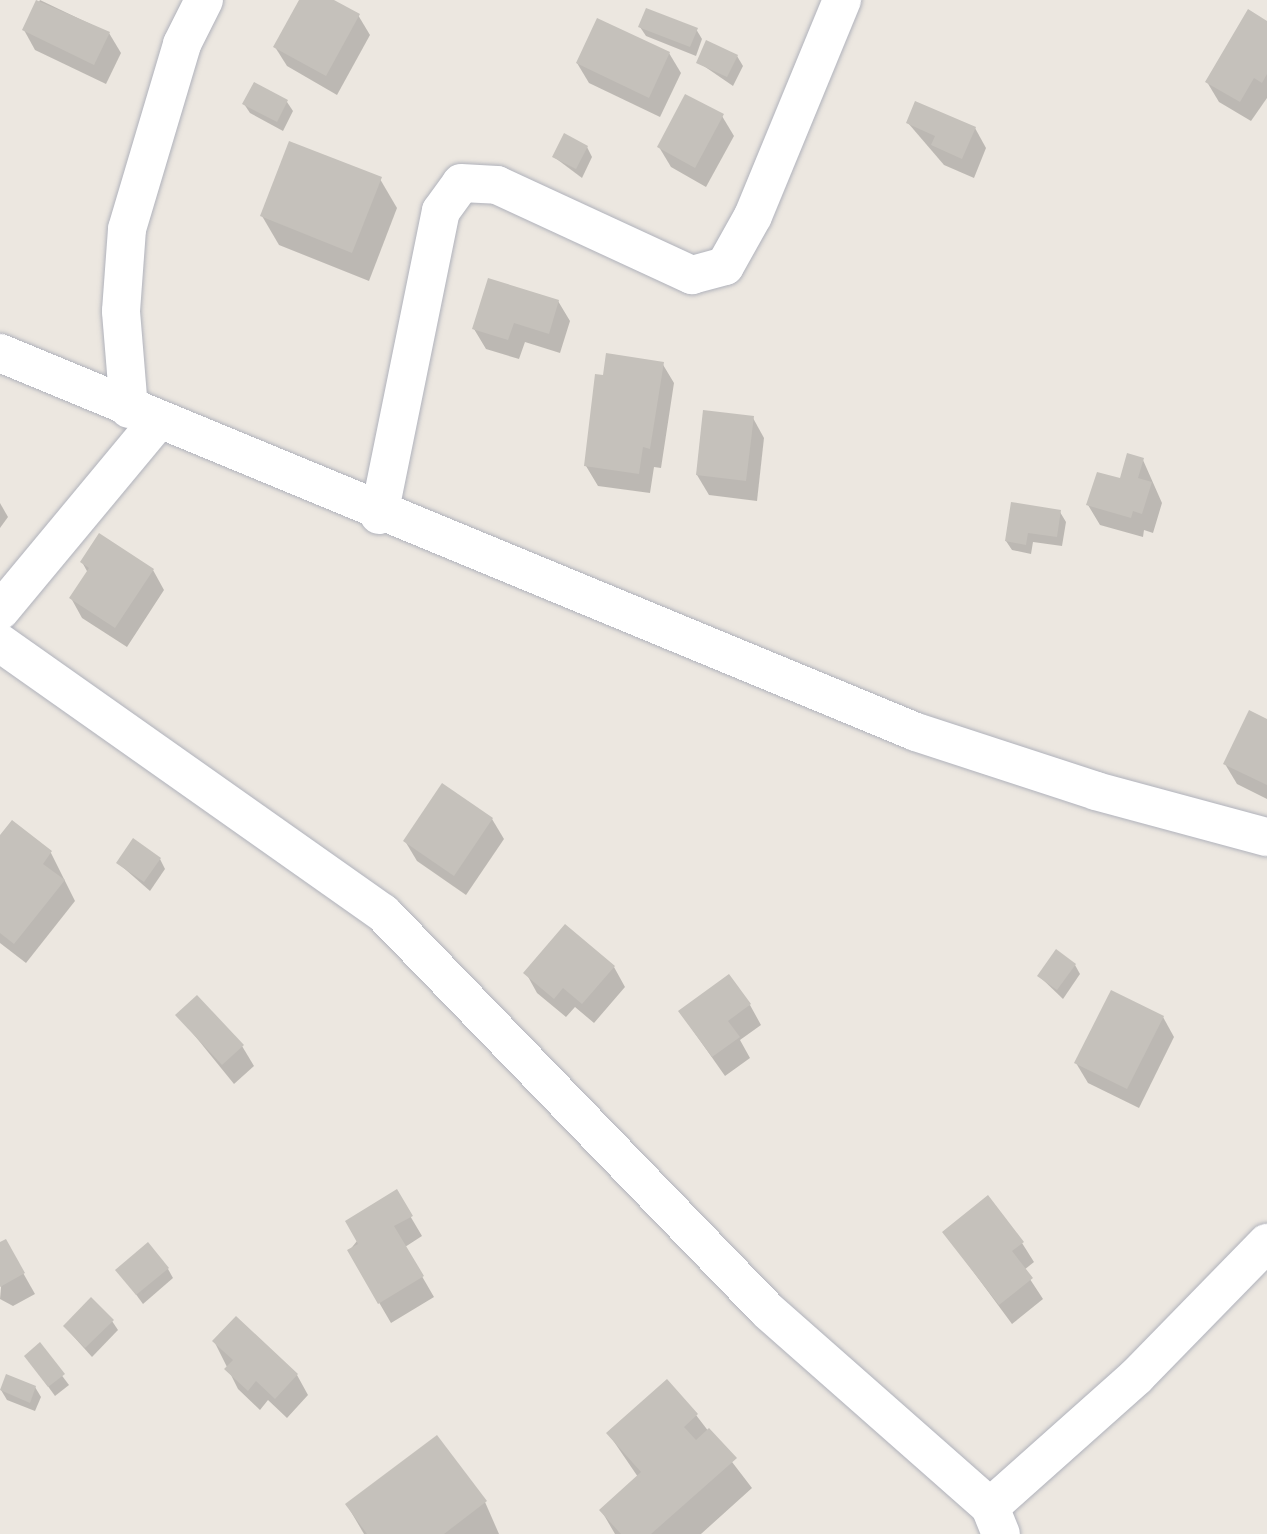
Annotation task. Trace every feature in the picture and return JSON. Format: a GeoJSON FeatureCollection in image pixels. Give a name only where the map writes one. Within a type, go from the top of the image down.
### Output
{"type":"FeatureCollection","features":[{"type":"Feature","properties":{"kind":"street"},"geometry":{"type":"LineString","coordinates":[[0,611],[144,415],[121,311],[127,229],[182,44],[204,0]]}},
{"type":"Feature","properties":{"kind":"street"},"geometry":{"type":"LineString","coordinates":[[379,514],[441,211],[461,183],[497,185],[692,275],[725,266],[752,216],[842,0]]}},
{"type":"Feature","properties":{"kind":"street"},"geometry":{"type":"LineString","coordinates":[[0,353],[379,514],[916,732],[1096,791],[1267,837]]}},
{"type":"Feature","properties":{"kind":"street"},"geometry":{"type":"LineString","coordinates":[[0,643],[383,913],[768,1311],[995,1520],[1264,1256]]}},
{"type":"Feature","properties":{"kind":"building"},"geometry":{"type":"Polygon","coordinates":[[[36,0],[110,32],[94,65],[22,30],[36,0]]]}},
{"type":"Feature","properties":{"kind":"building"},"geometry":{"type":"Polygon","coordinates":[[[299,0],[334,0],[360,14],[326,76],[273,47],[299,0]]]}},
{"type":"Feature","properties":{"kind":"building"},"geometry":{"type":"Polygon","coordinates":[[[646,8],[698,28],[690,47],[638,27],[646,8]]]}},
{"type":"Feature","properties":{"kind":"building"},"geometry":{"type":"Polygon","coordinates":[[[1248,9],[1267,21],[1267,74],[1262,83],[1254,78],[1240,102],[1205,82],[1248,9]]]}},
{"type":"Feature","properties":{"kind":"building"},"geometry":{"type":"Polygon","coordinates":[[[597,18],[670,52],[649,98],[576,63],[597,18]]]}},
{"type":"Feature","properties":{"kind":"building"},"geometry":{"type":"Polygon","coordinates":[[[706,40],[738,55],[727,77],[696,63],[706,40]]]}},
{"type":"Feature","properties":{"kind":"building"},"geometry":{"type":"Polygon","coordinates":[[[254,82],[288,100],[277,122],[242,104],[254,82]]]}},
{"type":"Feature","properties":{"kind":"building"},"geometry":{"type":"Polygon","coordinates":[[[685,94],[724,114],[695,168],[657,147],[685,94]]]}},
{"type":"Feature","properties":{"kind":"building"},"geometry":{"type":"Polygon","coordinates":[[[915,101],[976,127],[962,159],[931,145],[935,136],[906,123],[915,101]]]}},
{"type":"Feature","properties":{"kind":"building"},"geometry":{"type":"Polygon","coordinates":[[[564,133],[588,146],[576,169],[552,157],[564,133]]]}},
{"type":"Feature","properties":{"kind":"building"},"geometry":{"type":"Polygon","coordinates":[[[289,141],[382,177],[352,253],[260,216],[289,141]]]}},
{"type":"Feature","properties":{"kind":"building"},"geometry":{"type":"Polygon","coordinates":[[[488,278],[559,300],[549,334],[514,323],[508,340],[472,329],[488,278]]]}},
{"type":"Feature","properties":{"kind":"building"},"geometry":{"type":"Polygon","coordinates":[[[606,353],[664,362],[650,449],[643,447],[639,474],[584,466],[595,374],[603,375],[606,353]]]}},
{"type":"Feature","properties":{"kind":"building"},"geometry":{"type":"Polygon","coordinates":[[[703,410],[754,416],[746,481],[696,475],[703,410]]]}},
{"type":"Feature","properties":{"kind":"building"},"geometry":{"type":"Polygon","coordinates":[[[1127,453],[1144,458],[1138,478],[1152,482],[1142,514],[1133,511],[1131,518],[1086,505],[1097,472],[1120,478],[1127,453]]]}},
{"type":"Feature","properties":{"kind":"building"},"geometry":{"type":"Polygon","coordinates":[[[1011,502],[1061,510],[1057,537],[1028,533],[1026,545],[1005,541],[1011,502]]]}},
{"type":"Feature","properties":{"kind":"building"},"geometry":{"type":"Polygon","coordinates":[[[99,533],[154,569],[115,628],[69,598],[89,568],[80,562],[99,533]]]}},
{"type":"Feature","properties":{"kind":"building"},"geometry":{"type":"Polygon","coordinates":[[[1249,710],[1267,719],[1267,785],[1223,764],[1249,710]]]}},
{"type":"Feature","properties":{"kind":"building"},"geometry":{"type":"Polygon","coordinates":[[[442,783],[493,818],[454,876],[403,841],[442,783]]]}},
{"type":"Feature","properties":{"kind":"building"},"geometry":{"type":"Polygon","coordinates":[[[12,820],[52,851],[43,864],[65,880],[14,944],[0,933],[0,835],[12,820]]]}},
{"type":"Feature","properties":{"kind":"building"},"geometry":{"type":"Polygon","coordinates":[[[133,838],[161,858],[144,882],[116,863],[133,838]]]}},
{"type":"Feature","properties":{"kind":"building"},"geometry":{"type":"Polygon","coordinates":[[[565,924],[615,966],[582,1004],[563,988],[554,999],[523,973],[565,924]]]}},
{"type":"Feature","properties":{"kind":"building"},"geometry":{"type":"Polygon","coordinates":[[[1056,949],[1076,964],[1057,990],[1037,976],[1056,949]]]}},
{"type":"Feature","properties":{"kind":"building"},"geometry":{"type":"Polygon","coordinates":[[[729,974],[751,1004],[728,1021],[740,1037],[712,1057],[678,1011],[729,974]]]}},
{"type":"Feature","properties":{"kind":"building"},"geometry":{"type":"Polygon","coordinates":[[[1111,990],[1164,1016],[1127,1089],[1074,1063],[1111,990]]]}},
{"type":"Feature","properties":{"kind":"building"},"geometry":{"type":"Polygon","coordinates":[[[197,995],[244,1045],[222,1065],[175,1015],[197,995]]]}},
{"type":"Feature","properties":{"kind":"building"},"geometry":{"type":"Polygon","coordinates":[[[397,1189],[413,1216],[394,1226],[424,1276],[378,1304],[347,1250],[358,1244],[345,1221],[397,1189]]]}},
{"type":"Feature","properties":{"kind":"building"},"geometry":{"type":"Polygon","coordinates":[[[988,1195],[1024,1242],[1012,1251],[1033,1278],[999,1305],[942,1232],[988,1195]]]}},
{"type":"Feature","properties":{"kind":"building"},"geometry":{"type":"Polygon","coordinates":[[[6,1239],[25,1273],[0,1287],[0,1242],[6,1239]]]}},
{"type":"Feature","properties":{"kind":"building"},"geometry":{"type":"Polygon","coordinates":[[[148,1242],[169,1268],[136,1295],[115,1270],[148,1242]]]}},
{"type":"Feature","properties":{"kind":"building"},"geometry":{"type":"Polygon","coordinates":[[[91,1297],[114,1320],[85,1348],[63,1326],[91,1297]]]}},
{"type":"Feature","properties":{"kind":"building"},"geometry":{"type":"Polygon","coordinates":[[[236,1316],[298,1374],[275,1399],[256,1381],[248,1391],[224,1369],[233,1360],[212,1341],[236,1316]]]}},
{"type":"Feature","properties":{"kind":"building"},"geometry":{"type":"Polygon","coordinates":[[[40,1342],[65,1374],[48,1387],[24,1356],[40,1342]]]}},
{"type":"Feature","properties":{"kind":"building"},"geometry":{"type":"Polygon","coordinates":[[[6,1374],[36,1386],[30,1403],[0,1390],[6,1374]]]}},
{"type":"Feature","properties":{"kind":"building"},"geometry":{"type":"Polygon","coordinates":[[[667,1379],[698,1414],[684,1427],[696,1440],[709,1428],[737,1458],[651,1534],[621,1534],[599,1510],[641,1472],[606,1433],[667,1379]]]}},
{"type":"Feature","properties":{"kind":"building"},"geometry":{"type":"Polygon","coordinates":[[[437,1435],[487,1501],[444,1534],[367,1534],[345,1504],[437,1435]]]}}]}
